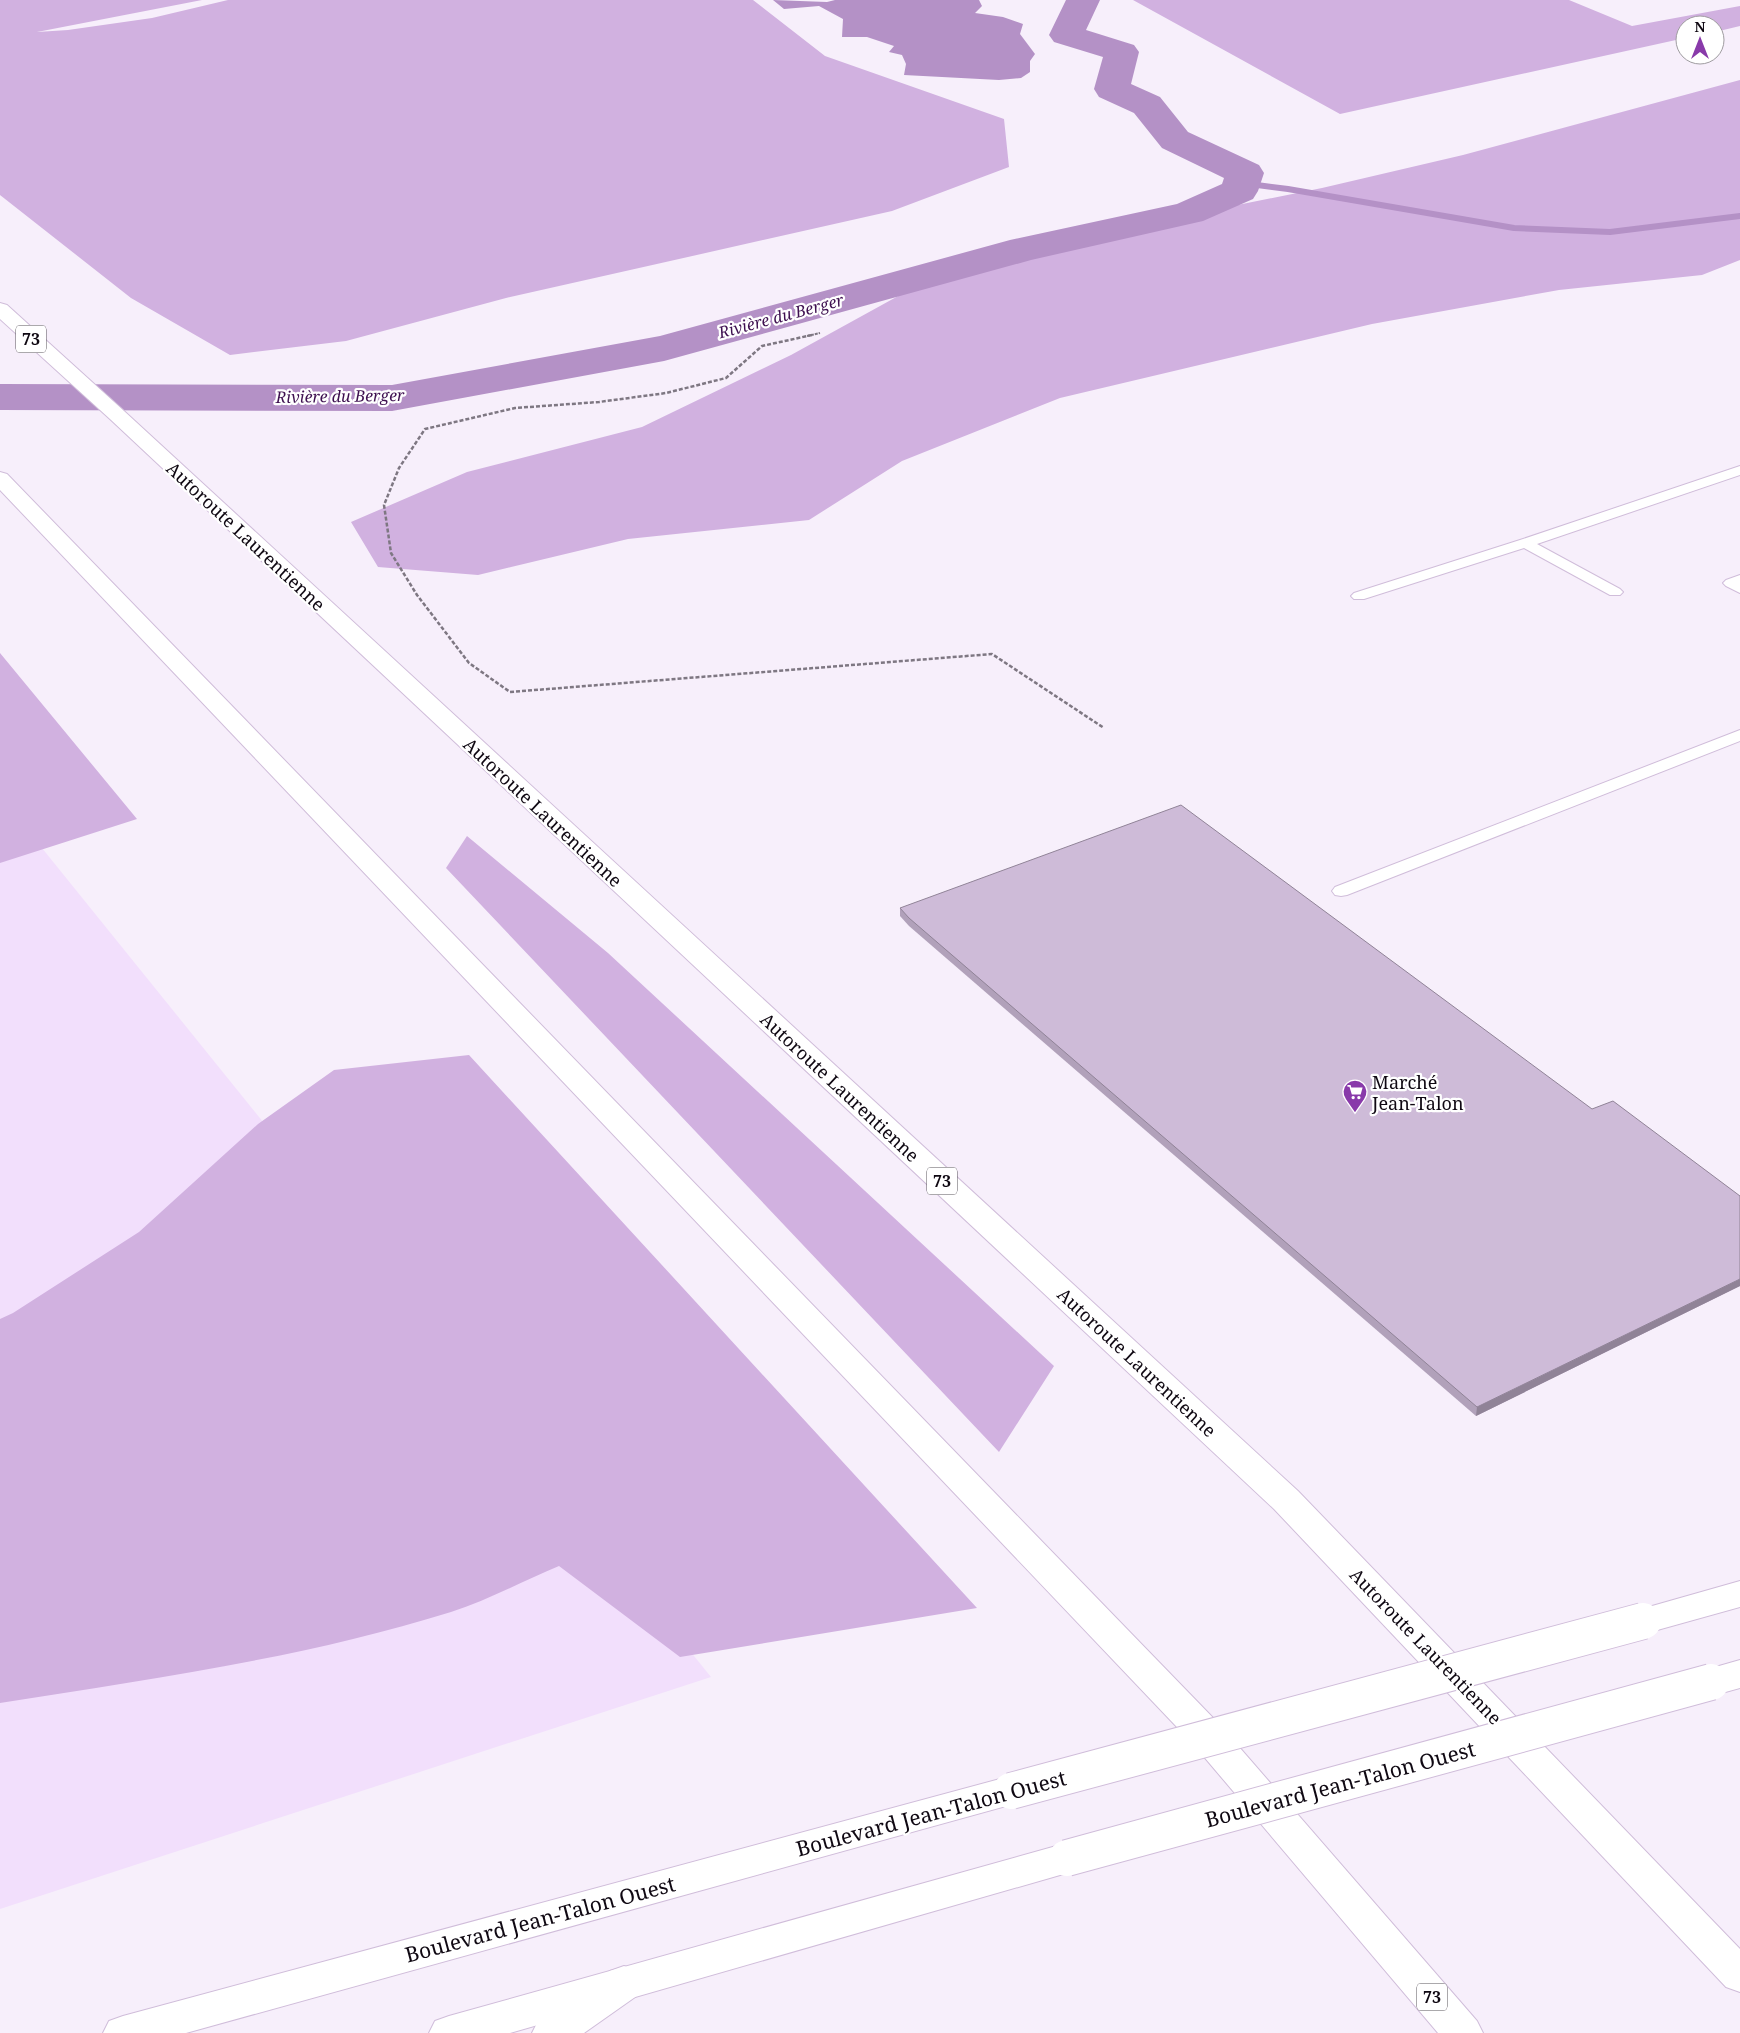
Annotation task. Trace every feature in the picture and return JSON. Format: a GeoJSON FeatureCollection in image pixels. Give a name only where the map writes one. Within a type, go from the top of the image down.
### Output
{"type":"FeatureCollection","features":[{"type":"Feature","properties":{"kind":"main road","name":"Autoroute Laurentienne"},"geometry":{"type":"LineString","coordinates":[[0,310],[117,415],[1286,1500],[1740,1975]]}},
{"type":"Feature","properties":{"kind":"main road","name":"73"},"geometry":{"type":"LineString","coordinates":[[0,478],[1207,1736],[1463,2033]]}},
{"type":"Feature","properties":{"kind":"main road","name":"Boulevard Jean-Talon Ouest"},"geometry":{"type":"LineString","coordinates":[[123,2033],[1740,1594]]}},
{"type":"Feature","properties":{"kind":"main road","name":"Boulevard Jean-Talon Ouest"},"geometry":{"type":"LineString","coordinates":[[449,2033],[1068,1858],[1726,1678]]}},
{"type":"Feature","properties":{"kind":"main road"},"geometry":{"type":"LineString","coordinates":[[1656,1887],[1740,1954]]}},
{"type":"Feature","properties":{"kind":"main road"},"geometry":{"type":"LineString","coordinates":[[1401,1961],[1444,2033]]}},
{"type":"Feature","properties":{"kind":"main road"},"geometry":{"type":"LineString","coordinates":[[552,2033],[624,1983]]}},
{"type":"Feature","properties":{"kind":"lane"},"geometry":{"type":"LineString","coordinates":[[1359,596],[1525,543],[1740,470]]}},
{"type":"Feature","properties":{"kind":"lane"},"geometry":{"type":"LineString","coordinates":[[1525,543],[1615,592]]}},
{"type":"Feature","properties":{"kind":"lane"},"geometry":{"type":"LineString","coordinates":[[1740,580],[1731,582],[1740,588]]}},
{"type":"Feature","properties":{"kind":"lane"},"geometry":{"type":"LineString","coordinates":[[1341,891],[1740,735]]}},
{"type":"Feature","properties":{"kind":"path"},"geometry":{"type":"LineString","coordinates":[[820,333],[762,346],[726,378],[666,393],[599,402],[515,408],[425,429],[399,468],[384,505],[391,553],[418,595],[469,663],[510,692],[992,654],[1104,728]]}},
{"type":"Feature","properties":{"kind":"shaded area"},"geometry":{"type":"Polygon","coordinates":[[[0,0],[202,0],[37,32],[68,30],[152,18],[228,0],[753,0],[825,56],[1004,119],[1009,167],[892,211],[506,298],[346,341],[230,355],[131,298],[0,195],[0,0]]]}},
{"type":"Feature","properties":{"kind":"shaded area"},"geometry":{"type":"Polygon","coordinates":[[[773,0],[827,2],[835,0],[979,0],[982,6],[975,13],[1003,17],[1023,24],[1020,34],[1035,54],[1030,61],[1030,72],[1021,78],[999,80],[904,75],[906,64],[902,55],[889,52],[894,46],[867,37],[842,37],[843,19],[819,6],[784,9],[773,0]]]}},
{"type":"Feature","properties":{"kind":"shaded area"},"geometry":{"type":"Polygon","coordinates":[[[1133,0],[1569,0],[1632,26],[1675,18],[1675,40],[1340,114],[1133,0]]]}},
{"type":"Feature","properties":{"kind":"shaded area"},"geometry":{"type":"Polygon","coordinates":[[[1740,6],[1740,26],[1725,30],[1725,15],[1691,15],[1740,6]]]}},
{"type":"Feature","properties":{"kind":"shaded area"},"geometry":{"type":"Polygon","coordinates":[[[1740,80],[1740,260],[1702,275],[1559,290],[1372,324],[1060,398],[902,461],[809,520],[628,539],[478,575],[378,567],[351,522],[467,472],[642,427],[791,355],[900,295],[1089,235],[1322,188],[1463,155],[1740,80]]]}},
{"type":"Feature","properties":{"kind":"shaded area"},"geometry":{"type":"Polygon","coordinates":[[[0,653],[137,819],[0,863],[0,653]]]}},
{"type":"Feature","properties":{"kind":"shaded area"},"geometry":{"type":"Polygon","coordinates":[[[0,796],[711,1677],[0,1909],[0,796]]]}},
{"type":"Feature","properties":{"kind":"shaded area"},"geometry":{"type":"Polygon","coordinates":[[[467,836],[608,953],[1054,1366],[999,1452],[446,868],[467,836]]]}},
{"type":"Feature","properties":{"kind":"shaded area"},"geometry":{"type":"Polygon","coordinates":[[[469,1055],[977,1608],[680,1657],[559,1566],[451,1612],[340,1642],[227,1666],[0,1703],[0,1319],[13,1313],[139,1232],[258,1124],[334,1070],[469,1055]]]}},
{"type":"Feature","properties":{"kind":"building","name":"Marché Jean-Talon"},"geometry":{"type":"Polygon","coordinates":[[[1181,805],[1592,1109],[1613,1101],[1740,1196],[1740,1279],[1477,1407],[909,918],[900,908],[1181,805]]]}},
{"type":"Feature","properties":{"kind":"waterway","name":"Rivière du Berger"},"geometry":{"type":"LineString","coordinates":[[0,397],[392,398],[664,348],[1024,249],[1189,213],[1239,191],[1245,173],[1175,140],[1147,105],[1112,89],[1122,52],[1066,35],[1083,0]]}},
{"type":"Feature","properties":{"kind":"waterway"},"geometry":{"type":"LineString","coordinates":[[1242,183],[1288,189],[1514,228],[1610,232],[1740,216]]}},
{"type":"Feature","properties":{"kind":"place","name":"Marché Jean-Talon"},"geometry":{"type":"Point","coordinates":[1355,1113]}}]}
